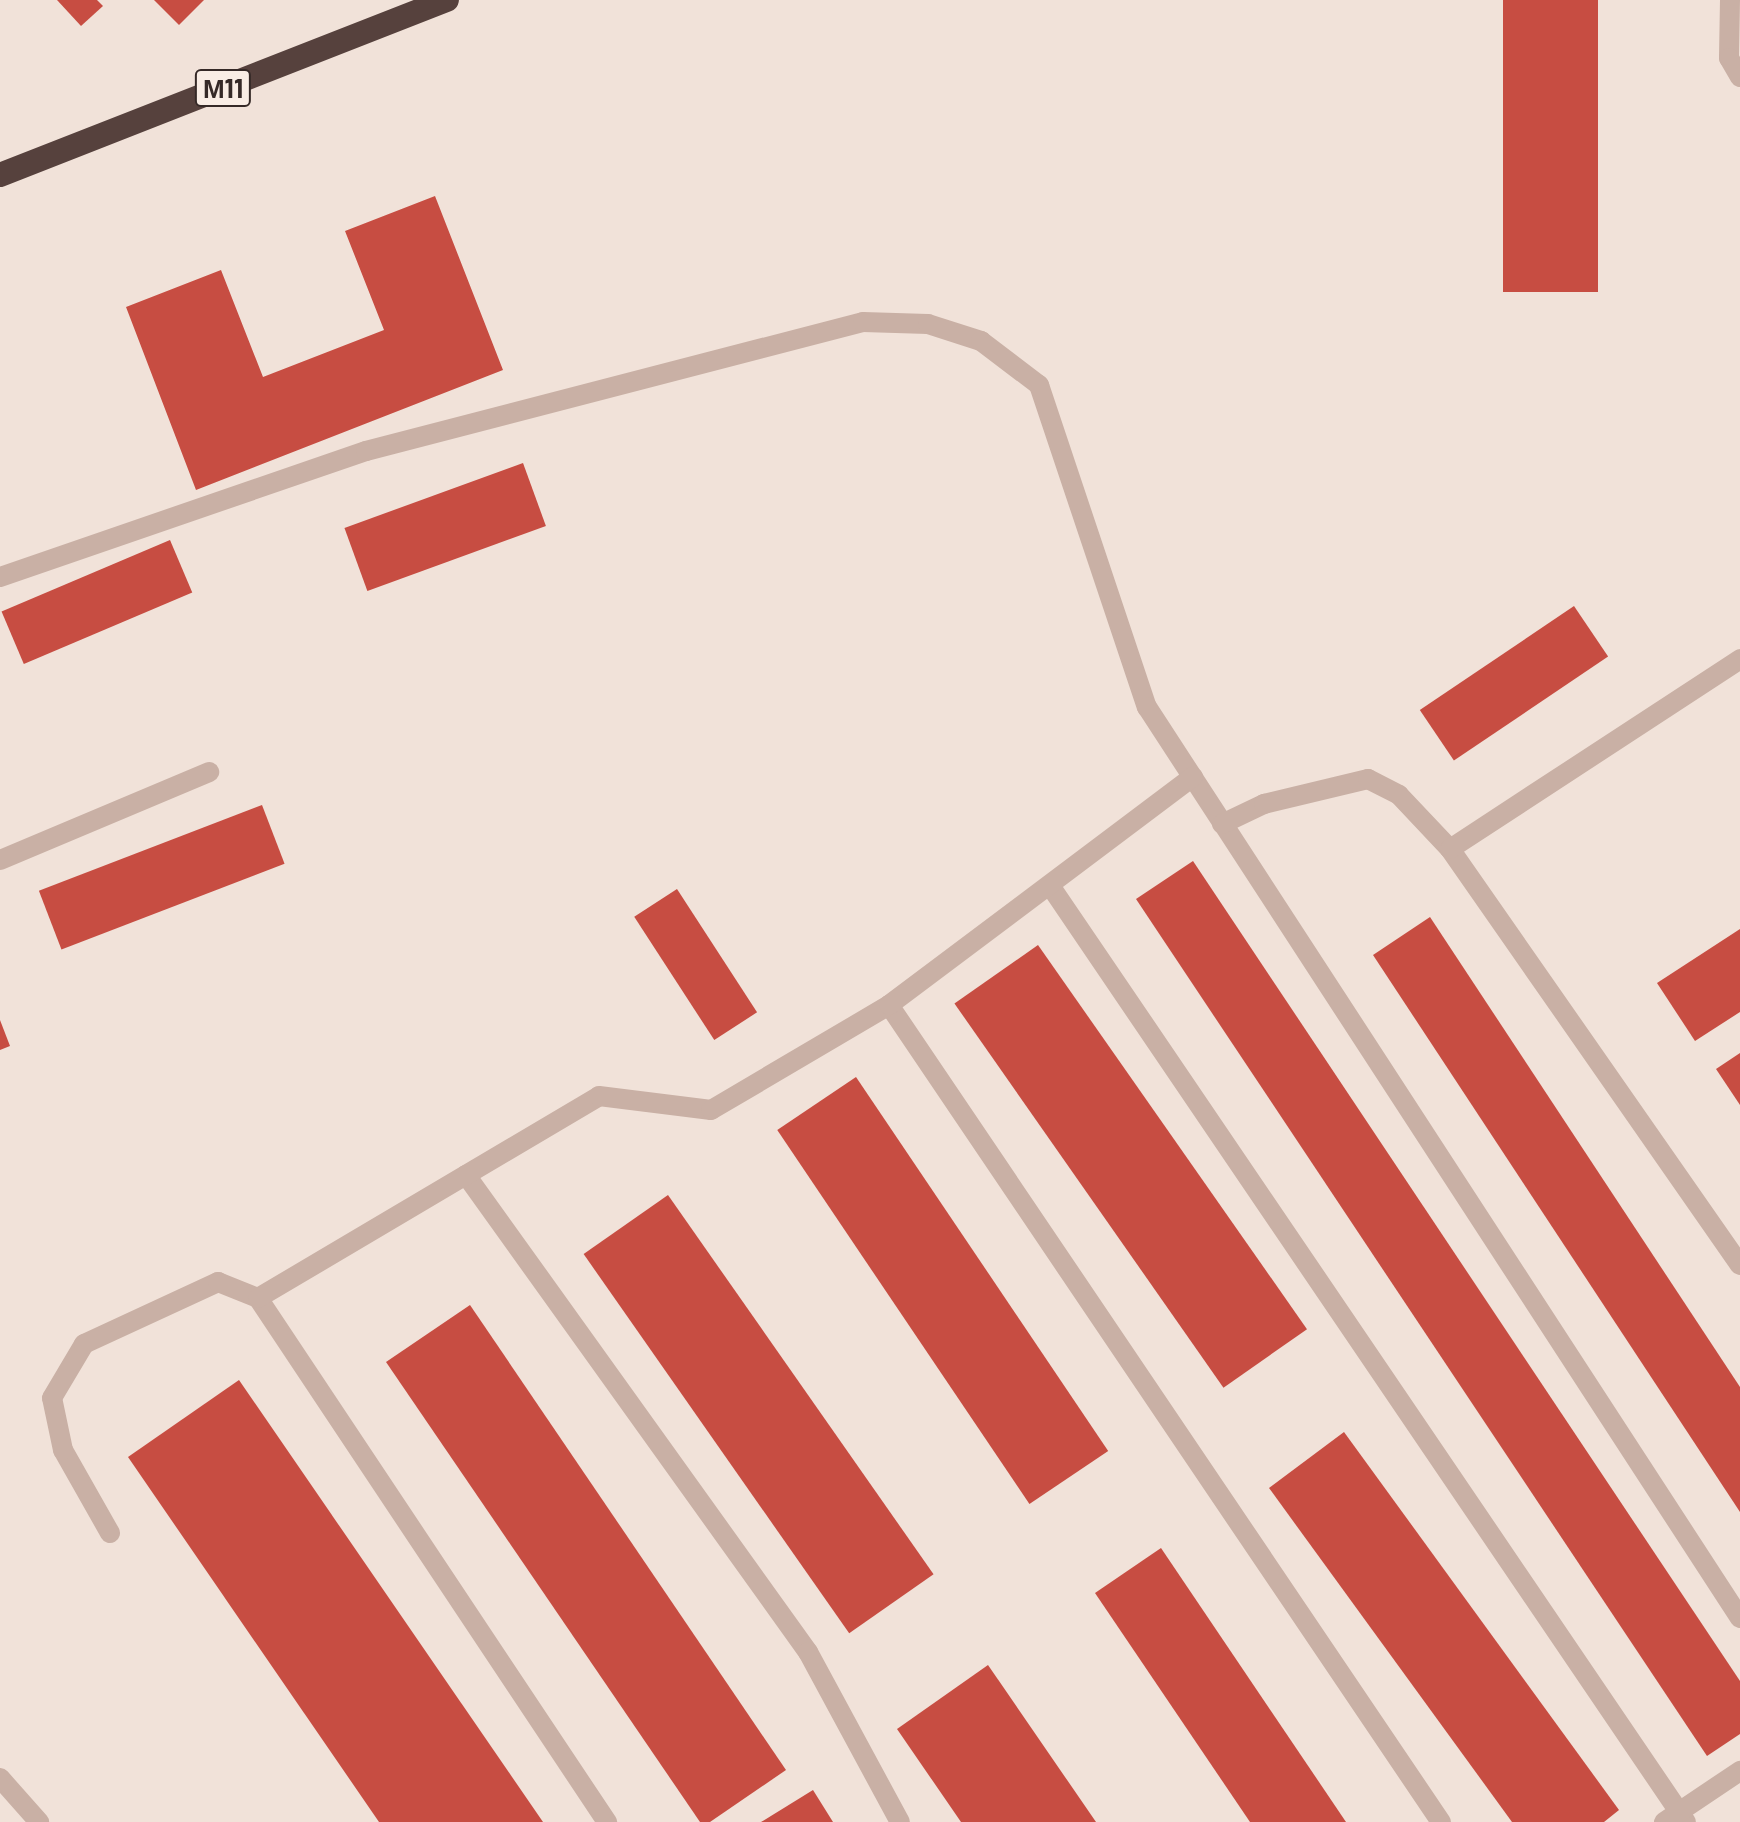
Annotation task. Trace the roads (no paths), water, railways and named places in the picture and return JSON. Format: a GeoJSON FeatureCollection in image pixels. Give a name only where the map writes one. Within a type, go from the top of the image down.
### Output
{"type":"FeatureCollection","features":[{"type":"Feature","properties":{"kind":"highway","name":"М11"},"geometry":{"type":"LineString","coordinates":[[0,175],[438,2]]}},
{"type":"Feature","properties":{"kind":"street"},"geometry":{"type":"LineString","coordinates":[[1730,0],[1729,58],[1740,77]]}},
{"type":"Feature","properties":{"kind":"street"},"geometry":{"type":"LineString","coordinates":[[0,577],[366,451],[863,322],[928,324],[981,341],[1039,385],[1147,707],[1740,1618]]}},
{"type":"Feature","properties":{"kind":"street"},"geometry":{"type":"LineString","coordinates":[[1450,849],[1740,659]]}},
{"type":"Feature","properties":{"kind":"street"},"geometry":{"type":"LineString","coordinates":[[0,860],[209,772]]}},
{"type":"Feature","properties":{"kind":"street"},"geometry":{"type":"LineString","coordinates":[[258,1298],[599,1096],[711,1110],[889,1005],[1051,887],[1193,777]]}},
{"type":"Feature","properties":{"kind":"street"},"geometry":{"type":"LineString","coordinates":[[1222,824],[1264,804],[1368,779],[1399,795],[1450,849],[1740,1265]]}},
{"type":"Feature","properties":{"kind":"street"},"geometry":{"type":"LineString","coordinates":[[1051,887],[1676,1819],[1740,1771]]}},
{"type":"Feature","properties":{"kind":"street"},"geometry":{"type":"LineString","coordinates":[[889,1005],[1441,1822]]}},
{"type":"Feature","properties":{"kind":"street"},"geometry":{"type":"LineString","coordinates":[[466,1175],[808,1652],[900,1822]]}},
{"type":"Feature","properties":{"kind":"street"},"geometry":{"type":"LineString","coordinates":[[110,1533],[63,1450],[52,1398],[84,1344],[218,1282],[258,1298],[607,1822]]}},
{"type":"Feature","properties":{"kind":"street"},"geometry":{"type":"LineString","coordinates":[[0,1778],[39,1822]]}}]}
